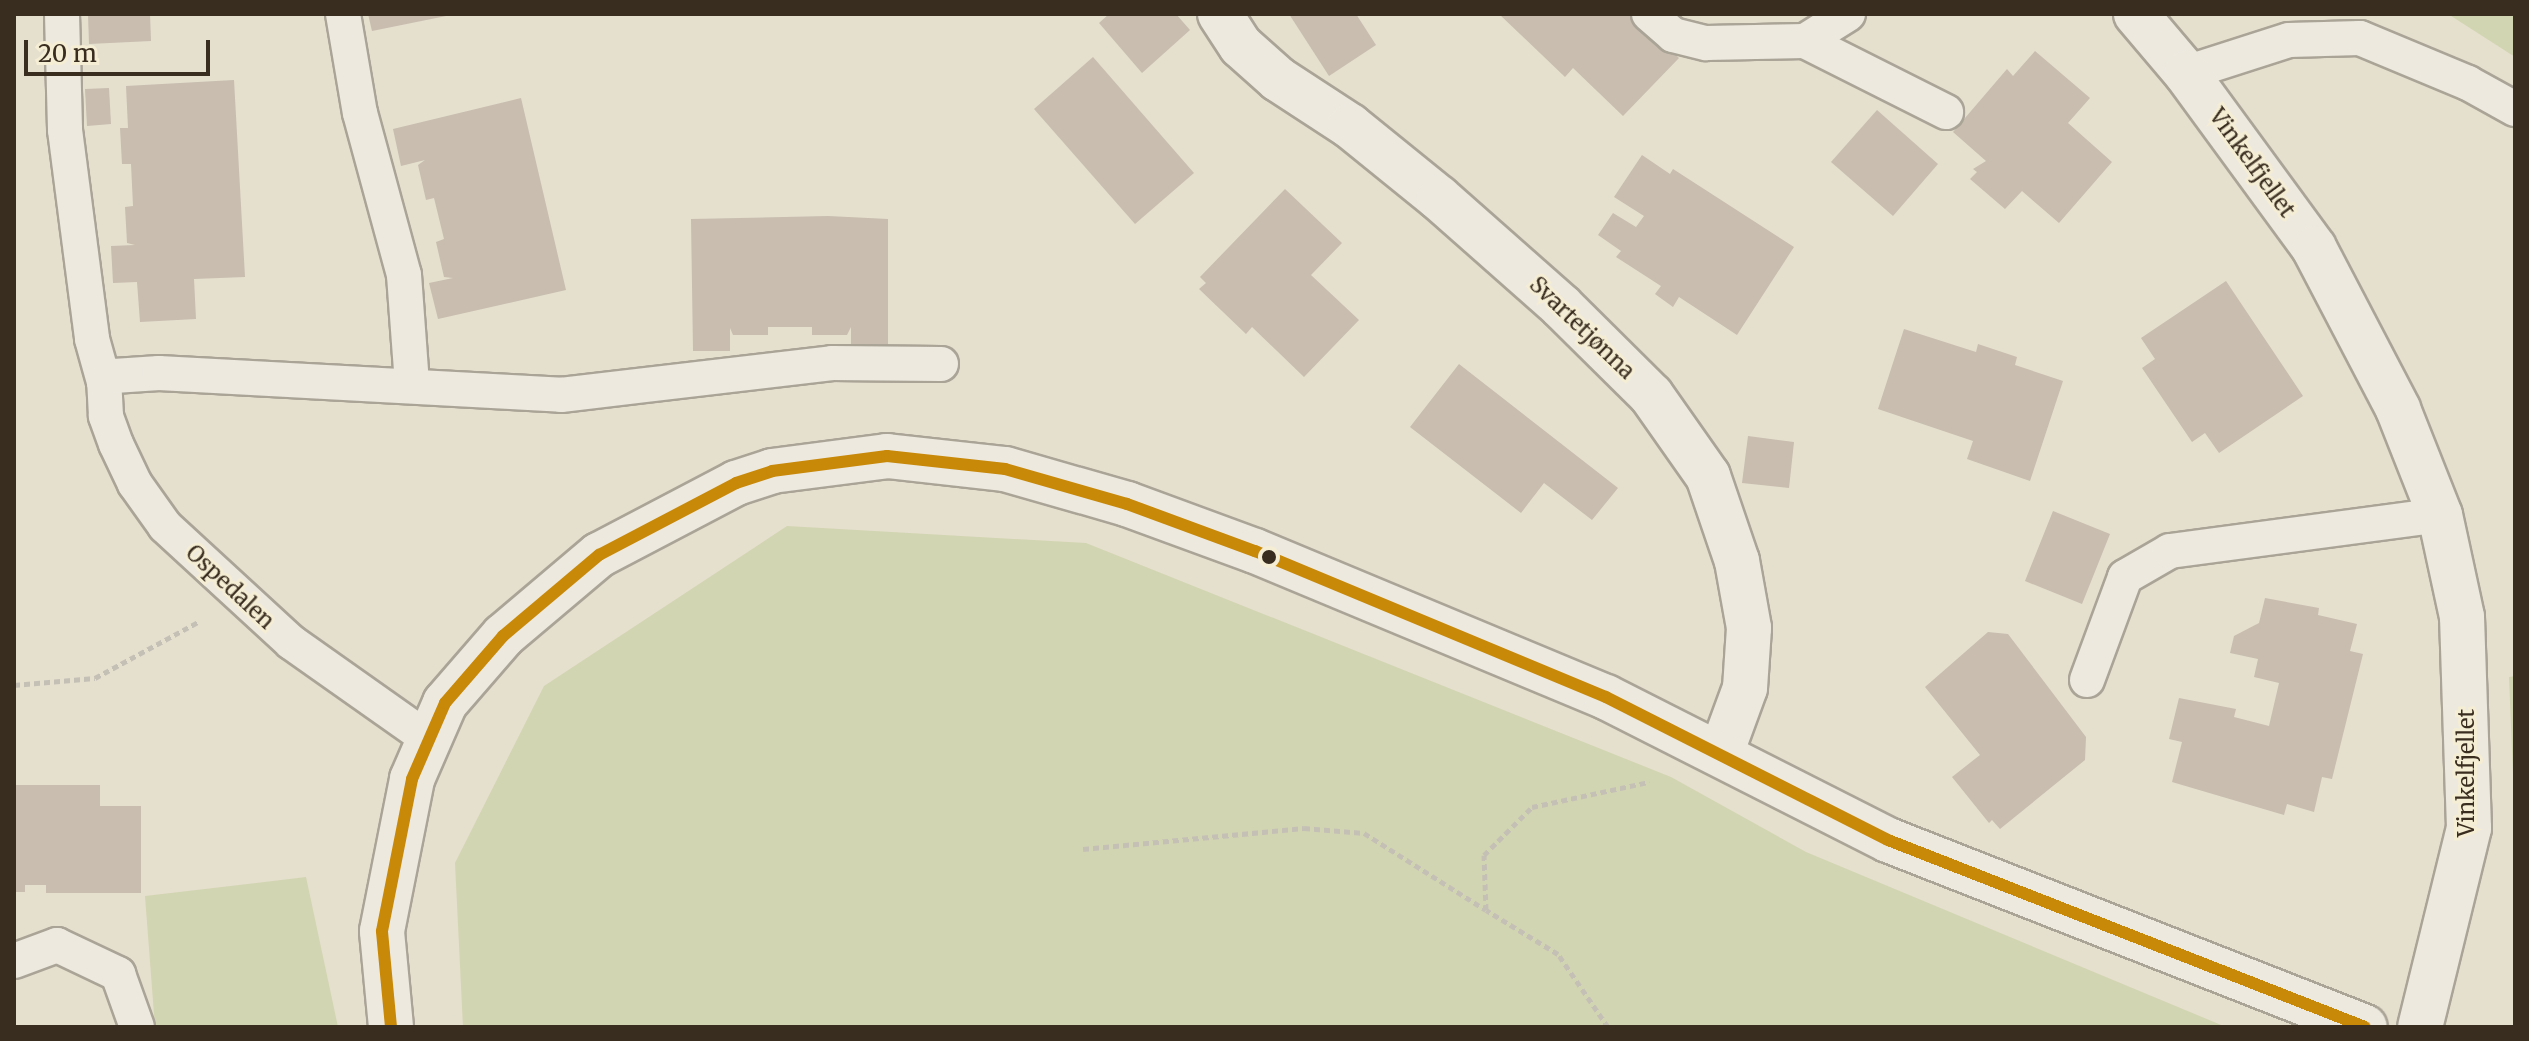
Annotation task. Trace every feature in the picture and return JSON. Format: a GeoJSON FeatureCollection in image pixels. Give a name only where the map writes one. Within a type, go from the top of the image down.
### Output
{"type":"FeatureCollection","features":[{"type":"Feature","properties":{"kind":"street","name":"Svartetjønna"},"geometry":{"type":"LineString","coordinates":[[1220,14],[1241,46],[1278,79],[1350,126],[1428,189],[1561,306],[1651,395],[1708,476],[1737,561],[1749,628],[1745,688],[1722,751]]}},
{"type":"Feature","properties":{"kind":"street","name":"Vinkelfjellet"},"geometry":{"type":"LineString","coordinates":[[2136,14],[2186,73],[2314,248],[2398,409],[2440,515],[2462,617],[2469,828],[2420,1027]]}},
{"type":"Feature","properties":{"kind":"street"},"geometry":{"type":"LineString","coordinates":[[391,1027],[382,931],[401,825],[427,738],[445,703],[503,636],[599,555],[748,479],[772,471],[887,456],[1005,469],[1127,504],[1592,690],[1722,751],[1888,840],[2365,1027]]}},
{"type":"Feature","properties":{"kind":"lane","name":"Ospedalen"},"geometry":{"type":"LineString","coordinates":[[62,14],[65,130],[92,339],[104,382],[106,416],[135,484],[165,526],[241,599],[291,642],[427,738]]}},
{"type":"Feature","properties":{"kind":"lane"},"geometry":{"type":"LineString","coordinates":[[343,14],[360,113],[404,275],[412,384]]}},
{"type":"Feature","properties":{"kind":"lane"},"geometry":{"type":"LineString","coordinates":[[1649,14],[1673,35],[1706,43],[1805,41],[1946,112]]}},
{"type":"Feature","properties":{"kind":"lane"},"geometry":{"type":"LineString","coordinates":[[1805,41],[1848,14]]}},
{"type":"Feature","properties":{"kind":"lane"},"geometry":{"type":"LineString","coordinates":[[2186,73],[2289,40],[2360,38],[2468,83],[2515,109]]}},
{"type":"Feature","properties":{"kind":"lane"},"geometry":{"type":"LineString","coordinates":[[104,382],[114,376],[159,373],[412,384],[561,395],[832,363],[941,364]]}},
{"type":"Feature","properties":{"kind":"lane"},"geometry":{"type":"LineString","coordinates":[[2087,680],[2125,577],[2170,551],[2440,515]]}},
{"type":"Feature","properties":{"kind":"lane"},"geometry":{"type":"LineString","coordinates":[[14,961],[57,945],[118,974],[137,1027]]}},
{"type":"Feature","properties":{"kind":"path"},"geometry":{"type":"LineString","coordinates":[[14,685],[95,678],[241,599]]}},
{"type":"Feature","properties":{"kind":"path"},"geometry":{"type":"LineString","coordinates":[[1486,910],[1484,855],[1532,807],[1656,781]]}},
{"type":"Feature","properties":{"kind":"path"},"geometry":{"type":"LineString","coordinates":[[1083,849],[1304,828],[1364,833],[1558,954],[1608,1027]]}},
{"type":"Feature","properties":{"kind":"green space"},"geometry":{"type":"Polygon","coordinates":[[[2448,14],[2515,14],[2515,57],[2448,14]]]}},
{"type":"Feature","properties":{"kind":"green space"},"geometry":{"type":"Polygon","coordinates":[[[787,526],[1086,543],[1671,777],[1806,852],[2226,1027],[463,1027],[455,863],[544,686],[787,526]]]}},
{"type":"Feature","properties":{"kind":"green space"},"geometry":{"type":"Polygon","coordinates":[[[2515,676],[2515,823],[2509,677],[2515,676]]]}},
{"type":"Feature","properties":{"kind":"green space"},"geometry":{"type":"Polygon","coordinates":[[[306,877],[338,1027],[155,1027],[145,896],[306,877]]]}},
{"type":"Feature","properties":{"kind":"building"},"geometry":{"type":"Polygon","coordinates":[[[88,14],[150,14],[151,41],[89,44],[88,14]]]}},
{"type":"Feature","properties":{"kind":"building"},"geometry":{"type":"Polygon","coordinates":[[[368,14],[451,14],[451,15],[372,31],[368,14]]]}},
{"type":"Feature","properties":{"kind":"building"},"geometry":{"type":"Polygon","coordinates":[[[1109,14],[1176,14],[1190,30],[1142,73],[1099,23],[1109,14]]]}},
{"type":"Feature","properties":{"kind":"building"},"geometry":{"type":"Polygon","coordinates":[[[1289,14],[1356,14],[1376,45],[1329,76],[1289,14]]]}},
{"type":"Feature","properties":{"kind":"building"},"geometry":{"type":"Polygon","coordinates":[[[1499,14],[1633,14],[1679,58],[1623,116],[1573,68],[1565,77],[1499,14]]]}},
{"type":"Feature","properties":{"kind":"building"},"geometry":{"type":"Polygon","coordinates":[[[2035,51],[2090,98],[2068,123],[2112,162],[2059,223],[2022,191],[2005,209],[1970,179],[1977,172],[1973,169],[1986,161],[1953,132],[2007,69],[2013,76],[2035,51]]]}},
{"type":"Feature","properties":{"kind":"building"},"geometry":{"type":"Polygon","coordinates":[[[1093,57],[1194,173],[1135,224],[1034,109],[1093,57]]]}},
{"type":"Feature","properties":{"kind":"building"},"geometry":{"type":"Polygon","coordinates":[[[234,80],[245,277],[194,279],[196,319],[140,322],[137,282],[113,283],[111,246],[135,245],[127,243],[125,207],[133,206],[131,164],[122,164],[120,128],[128,128],[126,86],[234,80]]]}},
{"type":"Feature","properties":{"kind":"building"},"geometry":{"type":"Polygon","coordinates":[[[109,88],[111,124],[87,126],[85,89],[109,88]]]}},
{"type":"Feature","properties":{"kind":"building"},"geometry":{"type":"Polygon","coordinates":[[[521,98],[566,290],[438,319],[429,283],[453,278],[444,277],[436,242],[444,239],[434,198],[426,200],[418,165],[425,160],[401,166],[393,129],[521,98]]]}},
{"type":"Feature","properties":{"kind":"building"},"geometry":{"type":"Polygon","coordinates":[[[1877,110],[1938,164],[1893,216],[1831,162],[1877,110]]]}},
{"type":"Feature","properties":{"kind":"building"},"geometry":{"type":"Polygon","coordinates":[[[1642,155],[1670,174],[1673,169],[1794,247],[1737,335],[1679,297],[1673,307],[1655,294],[1661,286],[1616,257],[1621,251],[1598,235],[1613,213],[1636,227],[1644,216],[1614,197],[1642,155]]]}},
{"type":"Feature","properties":{"kind":"building"},"geometry":{"type":"Polygon","coordinates":[[[1285,189],[1342,243],[1311,275],[1359,320],[1304,377],[1252,327],[1246,334],[1199,289],[1206,283],[1200,277],[1285,189]]]}},
{"type":"Feature","properties":{"kind":"building"},"geometry":{"type":"Polygon","coordinates":[[[828,216],[888,219],[888,350],[851,350],[851,327],[847,335],[812,335],[812,327],[768,327],[768,335],[733,335],[730,328],[730,351],[693,351],[691,219],[828,216]]]}},
{"type":"Feature","properties":{"kind":"building"},"geometry":{"type":"Polygon","coordinates":[[[2226,281],[2303,396],[2219,453],[2205,433],[2192,442],[2142,368],[2155,359],[2141,338],[2226,281]]]}},
{"type":"Feature","properties":{"kind":"building"},"geometry":{"type":"Polygon","coordinates":[[[1904,329],[1976,352],[1978,344],[2017,357],[2015,365],[2063,381],[2030,481],[1967,459],[1973,441],[1878,409],[1904,329]]]}},
{"type":"Feature","properties":{"kind":"building"},"geometry":{"type":"Polygon","coordinates":[[[1459,364],[1618,488],[1592,520],[1544,483],[1521,513],[1410,427],[1459,364]]]}},
{"type":"Feature","properties":{"kind":"building"},"geometry":{"type":"Polygon","coordinates":[[[1748,436],[1794,442],[1789,488],[1742,483],[1748,436]]]}},
{"type":"Feature","properties":{"kind":"building"},"geometry":{"type":"Polygon","coordinates":[[[2053,511],[2110,534],[2082,604],[2025,581],[2053,511]]]}},
{"type":"Feature","properties":{"kind":"building"},"geometry":{"type":"Polygon","coordinates":[[[2265,598],[2319,608],[2318,615],[2357,624],[2350,651],[2363,654],[2332,779],[2322,777],[2314,812],[2287,804],[2284,815],[2172,782],[2182,742],[2169,739],[2179,698],[2236,709],[2234,717],[2269,726],[2279,683],[2254,677],[2258,659],[2230,653],[2234,636],[2259,623],[2265,598]]]}},
{"type":"Feature","properties":{"kind":"building"},"geometry":{"type":"Polygon","coordinates":[[[1988,632],[2008,634],[2086,737],[2085,760],[2000,829],[1992,820],[1989,823],[1952,777],[1980,755],[1925,687],[1988,632]]]}},
{"type":"Feature","properties":{"kind":"building"},"geometry":{"type":"Polygon","coordinates":[[[14,785],[100,785],[100,806],[141,806],[141,893],[46,893],[46,885],[25,885],[25,892],[14,892],[14,785]]]}},
{"type":"Feature","properties":{"kind":"transit line"},"geometry":{"type":"LineString","coordinates":[[391,1027],[382,931],[412,779],[445,703],[503,636],[599,555],[736,483],[772,471],[887,456],[1005,469],[1127,504],[1255,551],[1606,697],[1888,840],[2365,1027]]}}]}
